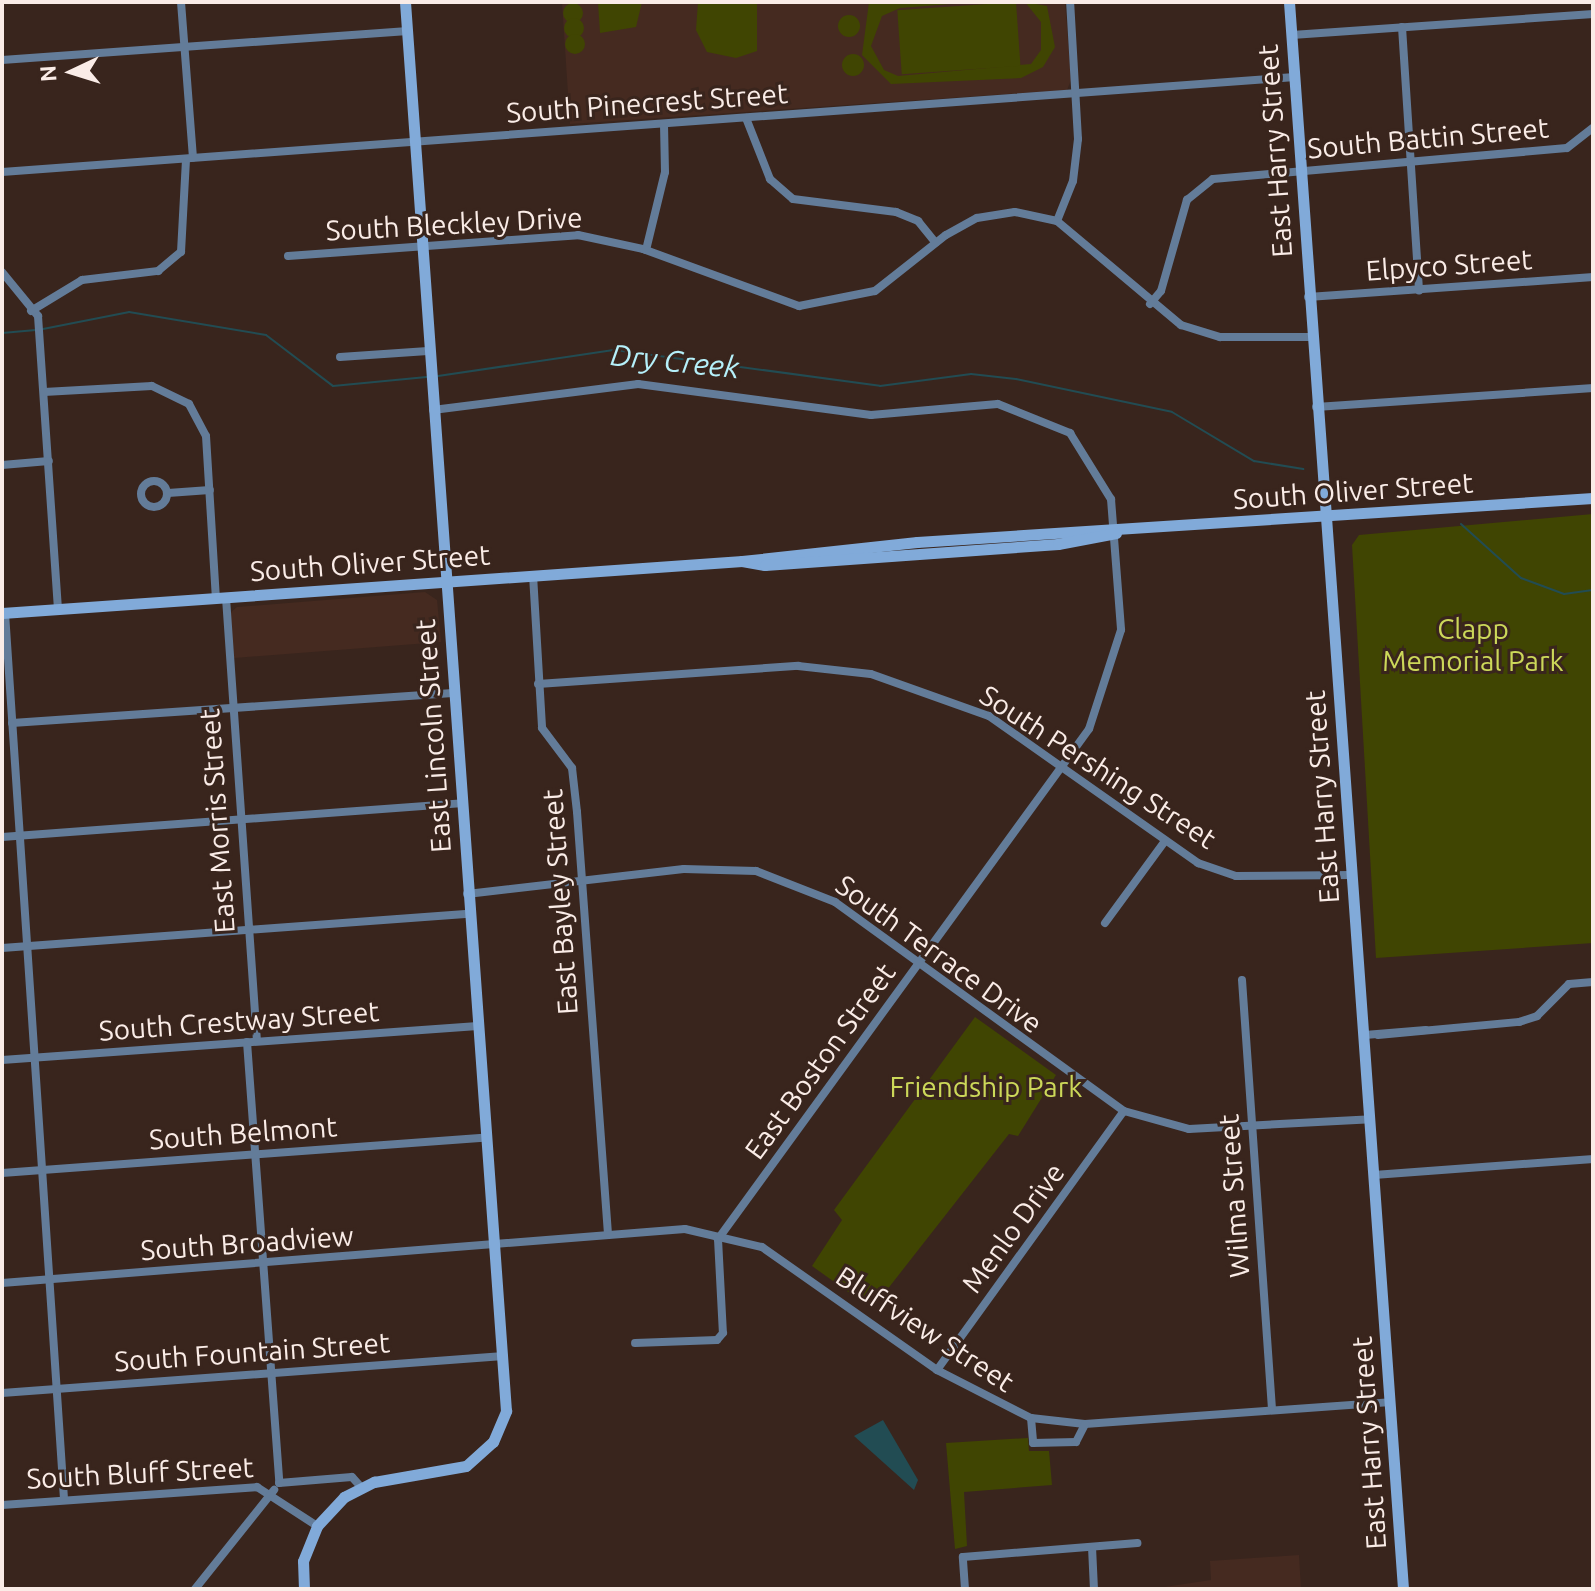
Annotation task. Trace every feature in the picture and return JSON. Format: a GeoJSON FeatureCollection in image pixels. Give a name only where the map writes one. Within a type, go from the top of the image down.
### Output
{"type":"FeatureCollection","features":[{"type":"Feature","properties":{"kind":"main road","name":"East Lincoln Street"},"geometry":{"type":"LineString","coordinates":[[405,2],[460,803],[504,1356],[503,1424],[478,1458]]}},
{"type":"Feature","properties":{"kind":"main road","name":"East Harry Street"},"geometry":{"type":"LineString","coordinates":[[1289,2],[1351,875],[1372,1035],[1374,1175],[1403,1589]]}},
{"type":"Feature","properties":{"kind":"main road","name":"South Oliver Street"},"geometry":{"type":"LineString","coordinates":[[4,613],[447,580],[1058,544],[1116,533],[1593,498]]}},
{"type":"Feature","properties":{"kind":"main road","name":"South Bluff Street"},"geometry":{"type":"LineString","coordinates":[[362,1488],[455,1472],[478,1458]]}},
{"type":"Feature","properties":{"kind":"main road"},"geometry":{"type":"LineString","coordinates":[[304,1589],[303,1561],[317,1526],[362,1488]]}},
{"type":"Feature","properties":{"kind":"street"},"geometry":{"type":"LineString","coordinates":[[31,311],[82,280],[158,271],[181,252],[189,159],[181,2]]}},
{"type":"Feature","properties":{"kind":"street"},"geometry":{"type":"LineString","coordinates":[[1057,221],[1073,181],[1075,93],[1070,2]]}},
{"type":"Feature","properties":{"kind":"street"},"geometry":{"type":"LineString","coordinates":[[1292,35],[1593,14]]}},
{"type":"Feature","properties":{"kind":"street"},"geometry":{"type":"LineString","coordinates":[[1402,27],[1419,290]]}},
{"type":"Feature","properties":{"kind":"street"},"geometry":{"type":"LineString","coordinates":[[2,60],[408,31]]}},
{"type":"Feature","properties":{"kind":"street","name":"South Pinecrest Street"},"geometry":{"type":"LineString","coordinates":[[2,172],[1295,77]]}},
{"type":"Feature","properties":{"kind":"street"},"geometry":{"type":"LineString","coordinates":[[746,118],[770,179],[793,199],[896,212],[918,221],[936,243]]}},
{"type":"Feature","properties":{"kind":"street"},"geometry":{"type":"LineString","coordinates":[[646,250],[665,172],[664,124]]}},
{"type":"Feature","properties":{"kind":"street","name":"South Battin Street"},"geometry":{"type":"LineString","coordinates":[[1150,304],[1197,188],[1213,179],[1410,159],[1567,148],[1593,128]]}},
{"type":"Feature","properties":{"kind":"street","name":"South Bleckley Drive"},"geometry":{"type":"LineString","coordinates":[[288,256],[578,235],[646,250],[799,306],[875,291],[936,243],[977,218],[1015,212],[1057,221],[1150,304],[1202,334],[1311,337]]}},
{"type":"Feature","properties":{"kind":"street"},"geometry":{"type":"LineString","coordinates":[[2,272],[39,323],[58,610]]}},
{"type":"Feature","properties":{"kind":"street","name":"Elpyco Street"},"geometry":{"type":"LineString","coordinates":[[1308,297],[1593,277]]}},
{"type":"Feature","properties":{"kind":"street"},"geometry":{"type":"LineString","coordinates":[[340,357],[429,358]]}},
{"type":"Feature","properties":{"kind":"street","name":"East Boston Street"},"geometry":{"type":"LineString","coordinates":[[433,410],[638,384],[871,415],[998,404],[1046,419],[1079,441],[1106,485],[1116,533],[1119,641],[1104,698],[1063,765],[721,1234]]}},
{"type":"Feature","properties":{"kind":"street","name":"East Morris Street"},"geometry":{"type":"LineString","coordinates":[[44,392],[144,385],[172,392],[201,424],[233,709],[257,1041]]}},
{"type":"Feature","properties":{"kind":"street"},"geometry":{"type":"LineString","coordinates":[[1316,407],[1593,388]]}},
{"type":"Feature","properties":{"kind":"street"},"geometry":{"type":"LineString","coordinates":[[2,465],[49,461]]}},
{"type":"Feature","properties":{"kind":"street"},"geometry":{"type":"LineString","coordinates":[[168,493],[210,490]]}},
{"type":"Feature","properties":{"kind":"street","name":"East Bayley Street"},"geometry":{"type":"LineString","coordinates":[[533,575],[542,728],[572,768],[608,1235]]}},
{"type":"Feature","properties":{"kind":"street"},"geometry":{"type":"LineString","coordinates":[[4,613],[64,1500]]}},
{"type":"Feature","properties":{"kind":"street","name":"South Pershing Street"},"geometry":{"type":"LineString","coordinates":[[538,684],[699,670],[850,670],[972,708],[1063,765],[1165,841],[1236,876],[1351,875]]}},
{"type":"Feature","properties":{"kind":"street"},"geometry":{"type":"LineString","coordinates":[[12,723],[453,693]]}},
{"type":"Feature","properties":{"kind":"street"},"geometry":{"type":"LineString","coordinates":[[2,837],[460,803]]}},
{"type":"Feature","properties":{"kind":"street"},"geometry":{"type":"LineString","coordinates":[[1105,923],[1165,841]]}},
{"type":"Feature","properties":{"kind":"street","name":"South Terrace Drive"},"geometry":{"type":"LineString","coordinates":[[467,894],[582,885],[684,869],[756,871],[835,902],[1124,1111],[1189,1129],[1371,1119]]}},
{"type":"Feature","properties":{"kind":"street"},"geometry":{"type":"LineString","coordinates":[[2,948],[469,914]]}},
{"type":"Feature","properties":{"kind":"street","name":"Wilma Street"},"geometry":{"type":"LineString","coordinates":[[1242,980],[1272,1410]]}},
{"type":"Feature","properties":{"kind":"street"},"geometry":{"type":"LineString","coordinates":[[1372,1035],[1519,1022],[1537,1016],[1569,984],[1593,982]]}},
{"type":"Feature","properties":{"kind":"street","name":"South Crestway Street"},"geometry":{"type":"LineString","coordinates":[[2,1060],[478,1026]]}},
{"type":"Feature","properties":{"kind":"street"},"geometry":{"type":"LineString","coordinates":[[195,1589],[279,1483],[247,1042]]}},
{"type":"Feature","properties":{"kind":"street","name":"Menlo Drive"},"geometry":{"type":"LineString","coordinates":[[937,1370],[1124,1111]]}},
{"type":"Feature","properties":{"kind":"street","name":"South Belmont"},"geometry":{"type":"LineString","coordinates":[[2,1173],[487,1137]]}},
{"type":"Feature","properties":{"kind":"street"},"geometry":{"type":"LineString","coordinates":[[1374,1175],[1593,1159]]}},
{"type":"Feature","properties":{"kind":"street"},"geometry":{"type":"LineString","coordinates":[[635,1343],[717,1340],[723,1333],[721,1234]]}},
{"type":"Feature","properties":{"kind":"street","name":"Bluffview Street"},"geometry":{"type":"LineString","coordinates":[[496,1246],[608,1235],[721,1234],[762,1247],[937,1370],[1031,1418],[1085,1424],[1390,1402]]}},
{"type":"Feature","properties":{"kind":"street","name":"South Broadview"},"geometry":{"type":"LineString","coordinates":[[2,1283],[496,1246]]}},
{"type":"Feature","properties":{"kind":"street","name":"South Fountain Street"},"geometry":{"type":"LineString","coordinates":[[2,1393],[504,1356]]}},
{"type":"Feature","properties":{"kind":"street"},"geometry":{"type":"LineString","coordinates":[[1031,1418],[1033,1443],[1076,1442],[1085,1424]]}},
{"type":"Feature","properties":{"kind":"street","name":"South Bluff Street"},"geometry":{"type":"LineString","coordinates":[[279,1483],[352,1477],[362,1488]]}},
{"type":"Feature","properties":{"kind":"street","name":"South Bluff Street"},"geometry":{"type":"LineString","coordinates":[[2,1505],[272,1492],[317,1526]]}},
{"type":"Feature","properties":{"kind":"street"},"geometry":{"type":"LineString","coordinates":[[965,1589],[963,1557],[1137,1543]]}},
{"type":"Feature","properties":{"kind":"street"},"geometry":{"type":"LineString","coordinates":[[1092,1547],[1094,1589]]}},
{"type":"Feature","properties":{"kind":"shaded area"},"geometry":{"type":"Polygon","coordinates":[[[562,2],[1065,2],[1071,80],[1067,90],[570,124],[562,2]]]}},
{"type":"Feature","properties":{"kind":"shaded area"},"geometry":{"type":"Polygon","coordinates":[[[425,592],[437,600],[441,642],[234,658],[230,613],[237,607],[425,592]]]}},
{"type":"Feature","properties":{"kind":"shaded area"},"geometry":{"type":"Polygon","coordinates":[[[1299,1555],[1301,1589],[1151,1589],[1211,1580],[1210,1561],[1299,1555]]]}},
{"type":"Feature","properties":{"kind":"green space"},"geometry":{"type":"Polygon","coordinates":[[[598,2],[642,2],[636,27],[600,33],[598,2]]]}},
{"type":"Feature","properties":{"kind":"green space"},"geometry":{"type":"Polygon","coordinates":[[[698,2],[757,2],[757,51],[736,58],[707,52],[696,30],[698,2]]]}},
{"type":"Feature","properties":{"kind":"green space"},"geometry":{"type":"Polygon","coordinates":[[[869,2],[976,2],[900,8],[882,16],[871,46],[884,70],[898,76],[1031,64],[1041,50],[1041,22],[1025,2],[1047,6],[1055,47],[1043,67],[1021,78],[891,84],[862,55],[869,2]]]}},
{"type":"Feature","properties":{"kind":"green space"},"geometry":{"type":"Polygon","coordinates":[[[1016,2],[1020,66],[902,74],[897,10],[1016,2]]]}},
{"type":"Feature","properties":{"kind":"green space"},"geometry":{"type":"Polygon","coordinates":[[[573,3],[580,6],[583,13],[580,20],[573,23],[566,20],[563,13],[566,6],[573,3]]]}},
{"type":"Feature","properties":{"kind":"green space"},"geometry":{"type":"Polygon","coordinates":[[[845,15],[853,15],[860,26],[853,37],[845,37],[838,30],[838,22],[845,15]]]}},
{"type":"Feature","properties":{"kind":"green space"},"geometry":{"type":"Polygon","coordinates":[[[574,18],[581,21],[584,28],[581,35],[574,38],[567,35],[564,28],[567,21],[574,18]]]}},
{"type":"Feature","properties":{"kind":"green space"},"geometry":{"type":"Polygon","coordinates":[[[575,34],[582,37],[585,44],[582,51],[575,54],[568,51],[565,44],[568,37],[575,34]]]}},
{"type":"Feature","properties":{"kind":"green space"},"geometry":{"type":"Polygon","coordinates":[[[849,54],[857,54],[864,65],[857,76],[849,76],[842,69],[842,61],[849,54]]]}},
{"type":"Feature","properties":{"kind":"green space","name":"Clapp Memorial Park"},"geometry":{"type":"Polygon","coordinates":[[[1593,514],[1593,943],[1376,958],[1352,545],[1359,535],[1593,514]]]}},
{"type":"Feature","properties":{"kind":"green space","name":"Friendship Park"},"geometry":{"type":"Polygon","coordinates":[[[975,1017],[1056,1075],[1018,1136],[1009,1134],[872,1309],[812,1266],[842,1220],[834,1210],[975,1017]]]}},
{"type":"Feature","properties":{"kind":"green space"},"geometry":{"type":"Polygon","coordinates":[[[1028,1438],[1029,1451],[1049,1451],[1052,1485],[964,1492],[967,1546],[955,1549],[946,1443],[1028,1438]]]}},
{"type":"Feature","properties":{"kind":"water"},"geometry":{"type":"Polygon","coordinates":[[[883,1420],[918,1480],[914,1490],[854,1436],[883,1420]]]}},
{"type":"Feature","properties":{"kind":"waterway","name":"Dry Creek"},"geometry":{"type":"LineString","coordinates":[[43,329],[129,312],[266,335],[333,386],[427,377]]}},
{"type":"Feature","properties":{"kind":"waterway","name":"Dry Creek"},"geometry":{"type":"LineString","coordinates":[[2,333],[36,330]]}},
{"type":"Feature","properties":{"kind":"waterway","name":"Dry Creek"},"geometry":{"type":"LineString","coordinates":[[438,376],[615,350],[880,386],[971,374],[1016,379],[1172,412],[1254,461],[1303,469]]}},
{"type":"Feature","properties":{"kind":"waterway","name":"Dry Creek"},"geometry":{"type":"LineString","coordinates":[[1461,524],[1521,578],[1564,594],[1593,590]]}}]}
